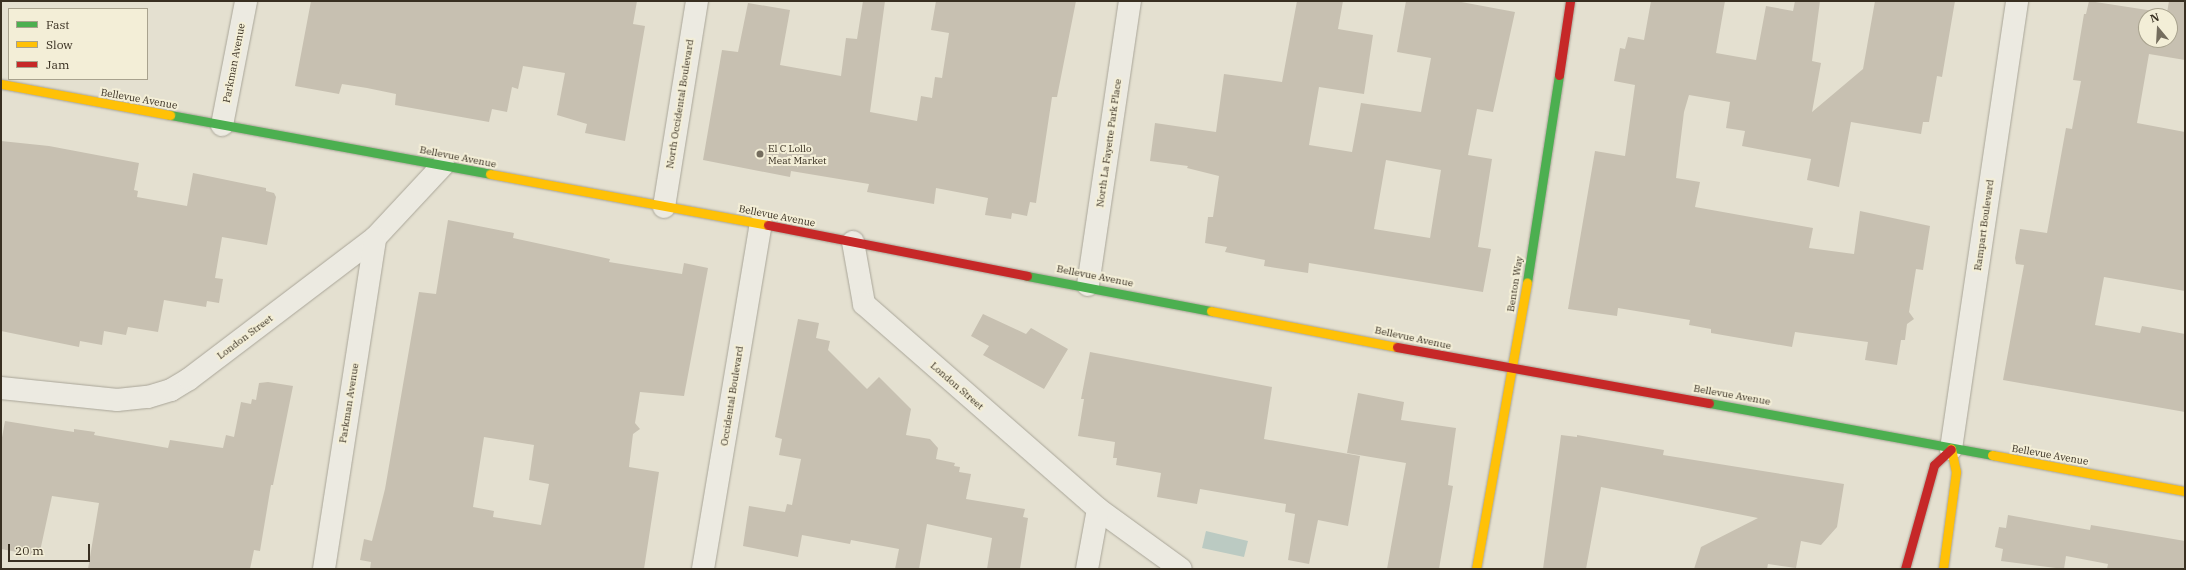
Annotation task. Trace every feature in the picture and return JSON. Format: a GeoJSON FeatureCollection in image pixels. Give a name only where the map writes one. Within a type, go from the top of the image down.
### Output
{"type":"FeatureCollection","features":[{"type":"Feature","properties":{"kind":"main road","name":"Benton Way"},"geometry":{"type":"LineString","coordinates":[[1476,569],[1513,370],[1570,1]]}},
{"type":"Feature","properties":{"kind":"main road","name":"Bellevue Avenue"},"geometry":{"type":"LineString","coordinates":[[1,84],[761,224],[1088,286],[1513,370],[1776,414],[1951,449],[2185,491]]}},
{"type":"Feature","properties":{"kind":"main road"},"geometry":{"type":"LineString","coordinates":[[1904,569],[1934,466],[1951,449]]}},
{"type":"Feature","properties":{"kind":"main road"},"geometry":{"type":"LineString","coordinates":[[1944,569],[1956,472],[1951,449]]}},
{"type":"Feature","properties":{"kind":"street","name":"Parkman Avenue"},"geometry":{"type":"LineString","coordinates":[[222,125],[246,1]]}},
{"type":"Feature","properties":{"kind":"street","name":"North Occidental Boulevard"},"geometry":{"type":"LineString","coordinates":[[664,207],[696,1]]}},
{"type":"Feature","properties":{"kind":"street","name":"North La Fayette Park Place"},"geometry":{"type":"LineString","coordinates":[[1088,286],[1130,1]]}},
{"type":"Feature","properties":{"kind":"street","name":"Rampart Boulevard"},"geometry":{"type":"LineString","coordinates":[[1951,449],[2017,1]]}},
{"type":"Feature","properties":{"kind":"street","name":"London Street"},"geometry":{"type":"LineString","coordinates":[[1,388],[117,400],[148,397],[171,390],[189,380],[375,238],[443,165]]}},
{"type":"Feature","properties":{"kind":"street","name":"Occidental Boulevard"},"geometry":{"type":"LineString","coordinates":[[703,569],[761,224]]}},
{"type":"Feature","properties":{"kind":"street","name":"Parkman Avenue"},"geometry":{"type":"LineString","coordinates":[[324,569],[375,238]]}},
{"type":"Feature","properties":{"kind":"street","name":"London Street"},"geometry":{"type":"LineString","coordinates":[[853,242],[864,304],[1098,509],[1181,569]]}},
{"type":"Feature","properties":{"kind":"street"},"geometry":{"type":"LineString","coordinates":[[1087,569],[1098,509]]}},
{"type":"Feature","properties":{"kind":"shaded area"},"geometry":{"type":"Polygon","coordinates":[[[1206,531],[1248,541],[1244,557],[1202,548],[1206,531]]]}},
{"type":"Feature","properties":{"kind":"building"},"geometry":{"type":"Polygon","coordinates":[[[311,1],[637,1],[633,24],[645,26],[625,141],[585,133],[587,124],[557,115],[565,73],[523,66],[518,89],[512,87],[507,112],[492,109],[489,122],[395,105],[396,94],[367,88],[342,84],[339,94],[295,86],[311,1]]]}},
{"type":"Feature","properties":{"kind":"building"},"geometry":{"type":"Polygon","coordinates":[[[863,1],[885,1],[870,112],[917,121],[921,96],[932,98],[935,77],[942,78],[949,33],[931,30],[936,1],[1076,1],[1057,97],[1052,97],[1036,203],[1030,202],[1027,216],[1012,213],[1011,219],[985,215],[988,198],[936,188],[934,204],[867,192],[869,184],[791,171],[790,177],[703,160],[722,50],[738,52],[748,3],[790,10],[780,65],[841,76],[846,38],[857,39],[863,1]]]}},
{"type":"Feature","properties":{"kind":"building"},"geometry":{"type":"Polygon","coordinates":[[[1297,1],[1343,1],[1338,29],[1373,35],[1364,94],[1319,87],[1309,145],[1352,152],[1361,103],[1421,112],[1431,58],[1397,52],[1406,1],[1456,1],[1515,12],[1493,112],[1477,109],[1468,155],[1492,159],[1478,247],[1491,249],[1483,292],[1309,263],[1308,273],[1264,266],[1265,260],[1225,252],[1227,247],[1205,243],[1208,217],[1213,217],[1219,176],[1187,168],[1188,166],[1150,161],[1155,123],[1216,132],[1224,74],[1282,82],[1297,1]],[[1386,160],[1374,229],[1430,238],[1441,170],[1386,160]]]}},
{"type":"Feature","properties":{"kind":"building"},"geometry":{"type":"Polygon","coordinates":[[[1651,1],[1725,1],[1716,53],[1756,60],[1766,6],[1793,11],[1795,1],[1820,1],[1812,61],[1821,63],[1812,112],[1863,69],[1875,1],[1955,1],[1942,77],[1937,76],[1929,122],[1923,122],[1921,134],[1851,122],[1839,187],[1807,180],[1811,159],[1742,146],[1745,131],[1726,128],[1730,102],[1689,95],[1684,112],[1676,178],[1700,182],[1695,207],[1813,228],[1809,248],[1854,254],[1860,211],[1930,226],[1923,270],[1916,269],[1909,312],[1914,319],[1907,324],[1905,340],[1901,340],[1897,365],[1865,360],[1868,342],[1795,332],[1792,347],[1711,333],[1711,329],[1689,325],[1690,320],[1618,308],[1617,316],[1568,309],[1595,151],[1625,156],[1635,85],[1614,81],[1620,48],[1625,49],[1628,37],[1644,40],[1651,1]]]}},
{"type":"Feature","properties":{"kind":"building"},"geometry":{"type":"Polygon","coordinates":[[[2089,1],[2138,9],[2138,48],[2178,48],[2178,8],[2168,8],[2169,1],[2185,1],[2185,60],[2149,54],[2137,123],[2185,132],[2185,291],[2104,277],[2095,325],[2140,333],[2142,326],[2185,334],[2185,412],[2003,380],[2024,265],[2016,264],[2015,258],[2020,229],[2047,233],[2066,128],[2072,129],[2081,81],[2073,80],[2084,14],[2086,14],[2089,1]]]}},
{"type":"Feature","properties":{"kind":"building"},"geometry":{"type":"Polygon","coordinates":[[[1,141],[49,146],[139,163],[134,190],[138,191],[137,197],[187,206],[193,173],[266,188],[266,191],[274,193],[276,197],[267,245],[222,237],[215,278],[223,279],[219,303],[207,301],[206,307],[164,300],[158,332],[128,327],[126,335],[104,331],[102,345],[80,341],[79,347],[1,331],[1,141]]]}},
{"type":"Feature","properties":{"kind":"building"},"geometry":{"type":"Polygon","coordinates":[[[448,220],[514,233],[513,238],[610,259],[609,262],[682,274],[684,263],[708,268],[684,396],[640,392],[635,423],[640,429],[633,434],[629,467],[659,472],[644,569],[370,569],[371,562],[360,560],[364,539],[372,541],[385,489],[419,292],[436,294],[448,220]],[[484,437],[473,507],[494,511],[493,517],[541,525],[549,484],[529,480],[534,445],[484,437]]]}},
{"type":"Feature","properties":{"kind":"building"},"geometry":{"type":"Polygon","coordinates":[[[983,314],[1026,334],[1031,328],[1068,349],[1044,389],[983,355],[989,346],[971,336],[983,314]]]}},
{"type":"Feature","properties":{"kind":"building"},"geometry":{"type":"Polygon","coordinates":[[[798,319],[819,323],[816,338],[830,341],[828,350],[867,389],[879,377],[911,409],[906,435],[930,439],[938,448],[936,459],[955,463],[954,466],[960,467],[959,472],[971,474],[966,499],[1025,509],[1023,517],[1028,518],[1020,569],[987,569],[992,538],[927,524],[919,569],[895,569],[899,549],[851,540],[850,544],[802,535],[798,557],[743,546],[749,506],[785,512],[787,504],[792,505],[801,459],[779,455],[782,439],[775,437],[798,319]]]}},
{"type":"Feature","properties":{"kind":"building"},"geometry":{"type":"Polygon","coordinates":[[[1090,352],[1272,387],[1264,439],[1360,456],[1348,526],[1318,520],[1309,564],[1288,560],[1295,514],[1285,512],[1286,504],[1200,489],[1197,504],[1157,497],[1161,473],[1116,465],[1117,458],[1113,458],[1115,442],[1078,436],[1084,399],[1081,399],[1090,352]]]}},
{"type":"Feature","properties":{"kind":"building"},"geometry":{"type":"Polygon","coordinates":[[[268,382],[293,386],[273,485],[271,485],[260,551],[254,550],[250,569],[88,569],[99,503],[52,496],[39,556],[1,549],[1,443],[5,421],[74,432],[74,429],[95,432],[94,435],[168,448],[170,440],[223,448],[226,435],[234,437],[241,402],[251,404],[252,399],[256,400],[259,383],[268,382]]]}},
{"type":"Feature","properties":{"kind":"building"},"geometry":{"type":"Polygon","coordinates":[[[1358,393],[1404,402],[1401,420],[1456,428],[1448,485],[1453,486],[1439,569],[1387,569],[1406,463],[1347,453],[1358,393]]]}},
{"type":"Feature","properties":{"kind":"building"},"geometry":{"type":"Polygon","coordinates":[[[1561,435],[1577,437],[1577,435],[1664,450],[1663,455],[1844,484],[1837,527],[1821,545],[1801,541],[1796,568],[1768,564],[1767,569],[1694,569],[1701,547],[1758,518],[1601,487],[1586,569],[1543,569],[1561,435]]]}},
{"type":"Feature","properties":{"kind":"building"},"geometry":{"type":"Polygon","coordinates":[[[2008,515],[2090,530],[2091,525],[2185,541],[2185,569],[2107,569],[2108,564],[2066,556],[2064,569],[2001,561],[2003,549],[1995,547],[1999,527],[2006,528],[2008,515]]]}},
{"type":"Feature","properties":{"kind":"traffic: fast"},"geometry":{"type":"LineString","coordinates":[[1527,282],[1559,75]]}},
{"type":"Feature","properties":{"kind":"traffic: fast"},"geometry":{"type":"LineString","coordinates":[[170,115],[490,174]]}},
{"type":"Feature","properties":{"kind":"traffic: fast"},"geometry":{"type":"LineString","coordinates":[[1027,276],[1211,311]]}},
{"type":"Feature","properties":{"kind":"traffic: fast"},"geometry":{"type":"LineString","coordinates":[[1709,403],[1992,455]]}},
{"type":"Feature","properties":{"kind":"traffic: slow"},"geometry":{"type":"LineString","coordinates":[[1,84],[170,115]]}},
{"type":"Feature","properties":{"kind":"traffic: slow"},"geometry":{"type":"LineString","coordinates":[[490,174],[768,225]]}},
{"type":"Feature","properties":{"kind":"traffic: slow"},"geometry":{"type":"LineString","coordinates":[[1476,569],[1527,282]]}},
{"type":"Feature","properties":{"kind":"traffic: slow"},"geometry":{"type":"LineString","coordinates":[[1211,311],[1397,347]]}},
{"type":"Feature","properties":{"kind":"traffic: slow"},"geometry":{"type":"LineString","coordinates":[[1943,569],[1956,472],[1951,449]]}},
{"type":"Feature","properties":{"kind":"traffic: slow"},"geometry":{"type":"LineString","coordinates":[[1992,455],[2185,491]]}},
{"type":"Feature","properties":{"kind":"traffic: jam"},"geometry":{"type":"LineString","coordinates":[[1559,75],[1570,1]]}},
{"type":"Feature","properties":{"kind":"traffic: jam"},"geometry":{"type":"LineString","coordinates":[[768,225],[1027,276]]}},
{"type":"Feature","properties":{"kind":"traffic: jam"},"geometry":{"type":"LineString","coordinates":[[1397,347],[1709,403]]}},
{"type":"Feature","properties":{"kind":"traffic: jam"},"geometry":{"type":"LineString","coordinates":[[1905,569],[1934,465],[1951,449]]}},
{"type":"Feature","properties":{"kind":"place","name":"El C Lollo Meat Market"},"geometry":{"type":"Point","coordinates":[760,154]}}]}
